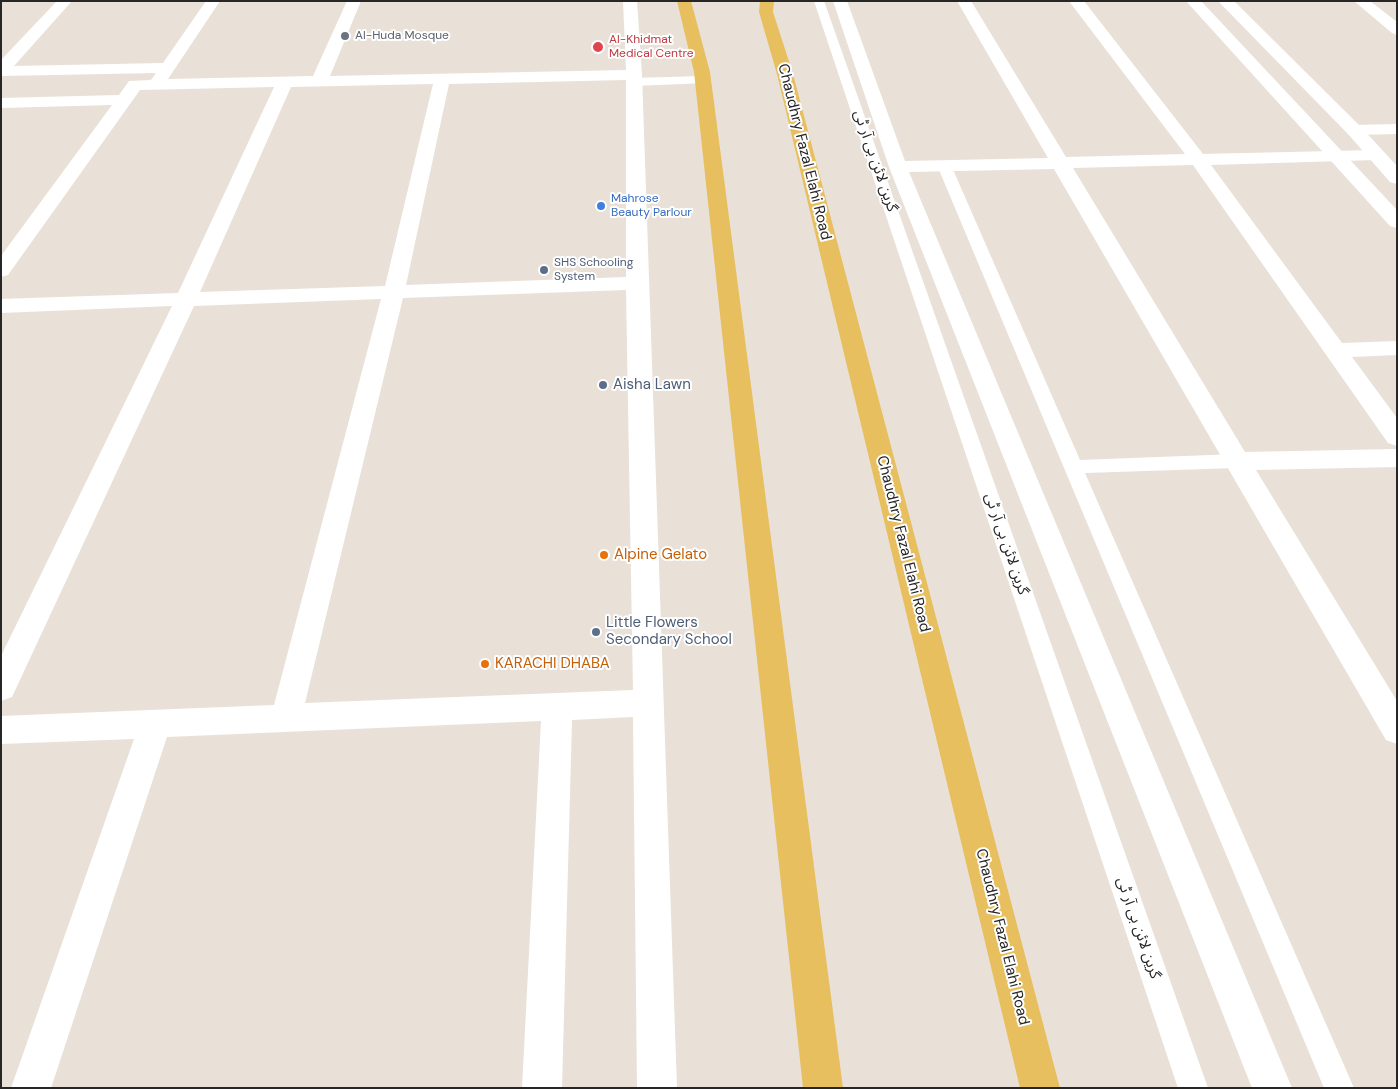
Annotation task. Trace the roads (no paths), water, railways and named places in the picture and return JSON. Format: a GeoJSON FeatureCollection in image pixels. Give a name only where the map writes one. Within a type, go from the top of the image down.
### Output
{"type":"FeatureCollection","features":[{"type":"Feature","properties":{"kind":"main road"},"geometry":{"type":"LineString","coordinates":[[684,1],[702,80],[823,1088]]}},
{"type":"Feature","properties":{"kind":"main road","name":"Chaudhry Fazal Elahi Road"},"geometry":{"type":"LineString","coordinates":[[767,1],[766,12],[785,74],[1040,1088]]}},
{"type":"Feature","properties":{"kind":"street"},"geometry":{"type":"LineString","coordinates":[[1,71],[65,1]]}},
{"type":"Feature","properties":{"kind":"street"},"geometry":{"type":"LineString","coordinates":[[156,85],[212,1]]}},
{"type":"Feature","properties":{"kind":"street"},"geometry":{"type":"LineString","coordinates":[[319,82],[354,1]]}},
{"type":"Feature","properties":{"kind":"street"},"geometry":{"type":"LineString","coordinates":[[630,1],[634,79],[636,283],[649,703],[658,1088]]}},
{"type":"Feature","properties":{"kind":"street"},"geometry":{"type":"LineString","coordinates":[[840,1],[898,167],[1272,1088]]}},
{"type":"Feature","properties":{"kind":"street"},"geometry":{"type":"LineString","coordinates":[[964,1],[1397,730]]}},
{"type":"Feature","properties":{"kind":"street"},"geometry":{"type":"LineString","coordinates":[[1076,1],[1198,159],[1397,437]]}},
{"type":"Feature","properties":{"kind":"street"},"geometry":{"type":"LineString","coordinates":[[1193,1],[1333,155],[1397,222]]}},
{"type":"Feature","properties":{"kind":"street"},"geometry":{"type":"LineString","coordinates":[[1225,1],[1354,130],[1397,178]]}},
{"type":"Feature","properties":{"kind":"street"},"geometry":{"type":"LineString","coordinates":[[1361,1],[1394,25]]}},
{"type":"Feature","properties":{"kind":"street"},"geometry":{"type":"LineString","coordinates":[[1,71],[167,68]]}},
{"type":"Feature","properties":{"kind":"street"},"geometry":{"type":"LineString","coordinates":[[286,718],[394,292],[442,79]]}},
{"type":"Feature","properties":{"kind":"street"},"geometry":{"type":"LineString","coordinates":[[1,271],[135,85],[442,79],[634,79]]}},
{"type":"Feature","properties":{"kind":"street"},"geometry":{"type":"LineString","coordinates":[[1,688],[186,300],[285,82]]}},
{"type":"Feature","properties":{"kind":"street"},"geometry":{"type":"LineString","coordinates":[[1,103],[123,100]]}},
{"type":"Feature","properties":{"kind":"street"},"geometry":{"type":"LineString","coordinates":[[1354,130],[1397,129]]}},
{"type":"Feature","properties":{"kind":"street"},"geometry":{"type":"LineString","coordinates":[[898,167],[1375,155]]}},
{"type":"Feature","properties":{"kind":"street"},"geometry":{"type":"LineString","coordinates":[[1,306],[636,283]]}},
{"type":"Feature","properties":{"kind":"street"},"geometry":{"type":"LineString","coordinates":[[1336,351],[1397,348]]}},
{"type":"Feature","properties":{"kind":"street"},"geometry":{"type":"LineString","coordinates":[[1237,461],[1397,458]]}},
{"type":"Feature","properties":{"kind":"street"},"geometry":{"type":"LineString","coordinates":[[1,730],[649,703]]}},
{"type":"Feature","properties":{"kind":"street"},"geometry":{"type":"LineString","coordinates":[[542,1088],[557,707]]}},
{"type":"Feature","properties":{"kind":"street"},"geometry":{"type":"LineString","coordinates":[[31,1088],[155,724]]}},
{"type":"Feature","properties":{"kind":"lane","name":"گرین لائن بی آر ٹی"},"geometry":{"type":"LineString","coordinates":[[819,1],[1193,1088]]}},
{"type":"Feature","properties":{"kind":"lane"},"geometry":{"type":"LineString","coordinates":[[634,79],[702,80]]}},
{"type":"Feature","properties":{"kind":"lane"},"geometry":{"type":"LineString","coordinates":[[944,166],[1339,1088]]}},
{"type":"Feature","properties":{"kind":"lane"},"geometry":{"type":"LineString","coordinates":[[1073,467],[1237,461]]}},
{"type":"Feature","properties":{"kind":"place","name":"Al-Huda Mosque"},"geometry":{"type":"Point","coordinates":[345,36]}},
{"type":"Feature","properties":{"kind":"place","name":"Al-Khidmat Medical Centre"},"geometry":{"type":"Point","coordinates":[598,47]}},
{"type":"Feature","properties":{"kind":"place","name":"Mahrose Beauty Parlour"},"geometry":{"type":"Point","coordinates":[601,206]}},
{"type":"Feature","properties":{"kind":"place","name":"SHS Schooling System"},"geometry":{"type":"Point","coordinates":[544,270]}},
{"type":"Feature","properties":{"kind":"place","name":"Aisha Lawn"},"geometry":{"type":"Point","coordinates":[603,385]}},
{"type":"Feature","properties":{"kind":"place","name":"Alpine Gelato"},"geometry":{"type":"Point","coordinates":[604,555]}},
{"type":"Feature","properties":{"kind":"place","name":"Little Flowers Secondary School"},"geometry":{"type":"Point","coordinates":[596,632]}},
{"type":"Feature","properties":{"kind":"place","name":"KARACHI DHABA"},"geometry":{"type":"Point","coordinates":[485,664]}}]}
